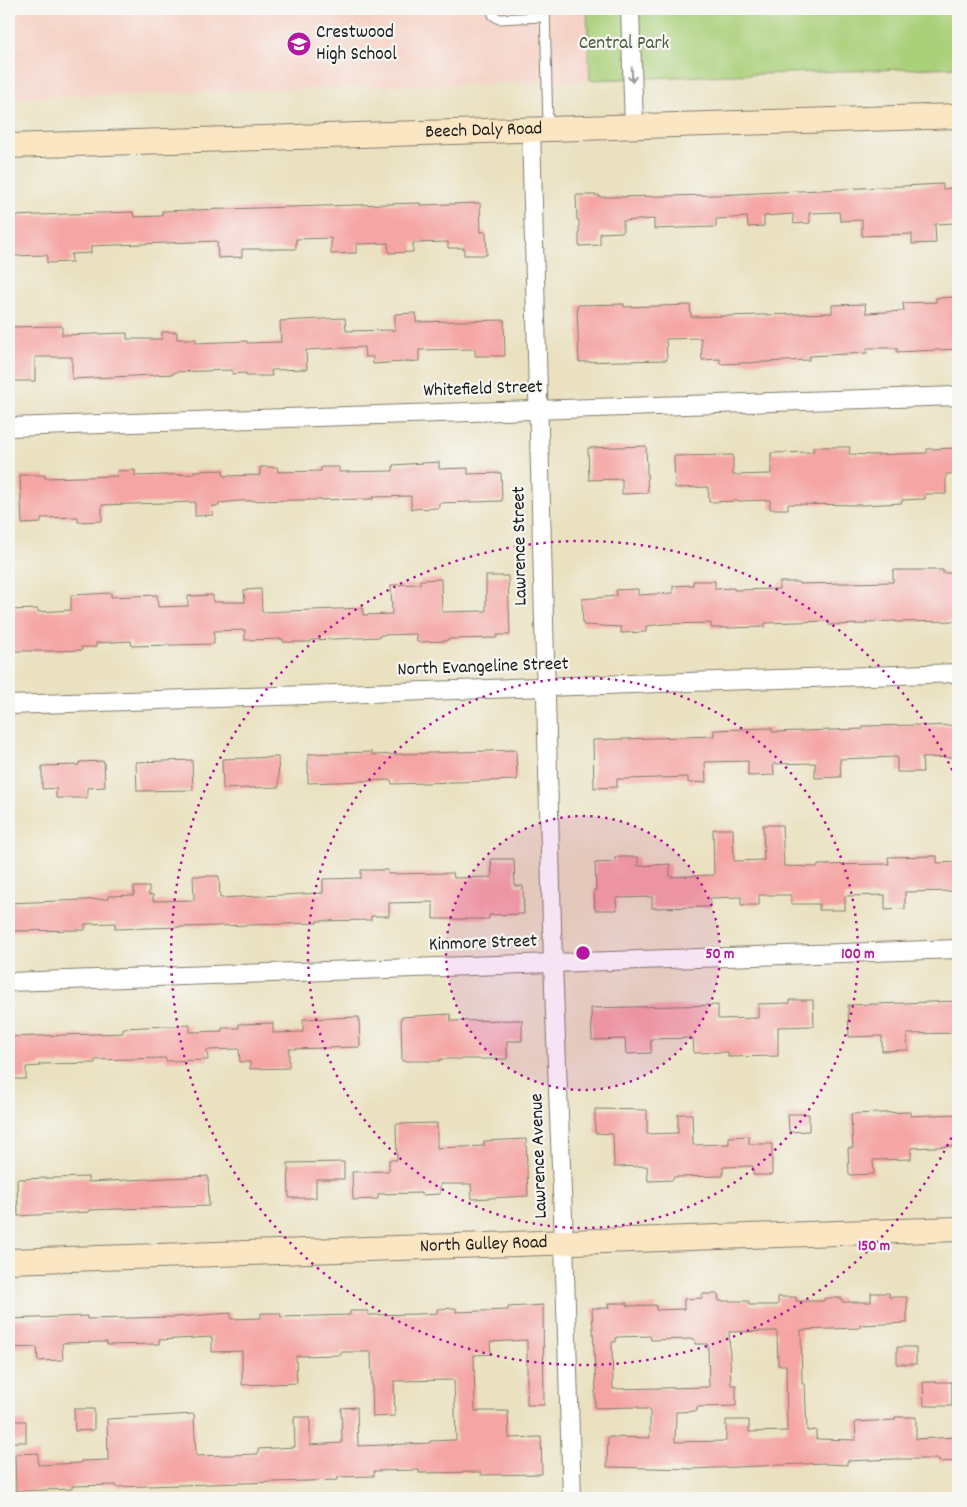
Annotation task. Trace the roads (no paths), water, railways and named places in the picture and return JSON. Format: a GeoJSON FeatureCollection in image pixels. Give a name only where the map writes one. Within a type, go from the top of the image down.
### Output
{"type":"FeatureCollection","features":[{"type":"Feature","properties":{"kind":"street"},"geometry":{"type":"LineString","coordinates":[[630,9],[634,125]]}},
{"type":"Feature","properties":{"kind":"street","name":"Beech Daly Road"},"geometry":{"type":"LineString","coordinates":[[9,146],[958,116]]}},
{"type":"Feature","properties":{"kind":"street","name":"Lawrence Street"},"geometry":{"type":"LineString","coordinates":[[539,128],[538,410],[553,963]]}},
{"type":"Feature","properties":{"kind":"street","name":"Whitefield Street"},"geometry":{"type":"LineString","coordinates":[[9,427],[958,396]]}},
{"type":"Feature","properties":{"kind":"street","name":"North Evangeline Street"},"geometry":{"type":"LineString","coordinates":[[9,705],[958,673]]}},
{"type":"Feature","properties":{"kind":"street","name":"Kinmore Street"},"geometry":{"type":"LineString","coordinates":[[9,982],[958,949]]}},
{"type":"Feature","properties":{"kind":"street","name":"Lawrence Avenue"},"geometry":{"type":"LineString","coordinates":[[553,963],[572,1498]]}},
{"type":"Feature","properties":{"kind":"street","name":"North Gulley Road"},"geometry":{"type":"LineString","coordinates":[[9,1260],[958,1229]]}},
{"type":"Feature","properties":{"kind":"lane"},"geometry":{"type":"LineString","coordinates":[[493,9],[493,15],[499,19],[545,13],[539,128]]}},
{"type":"Feature","properties":{"kind":"place","name":"Crestwood High School"},"geometry":{"type":"Point","coordinates":[299,44]}},
{"type":"Feature","properties":{"kind":"park label","name":"Central Park"},"geometry":{"type":"Point","coordinates":[624,44]}}]}
